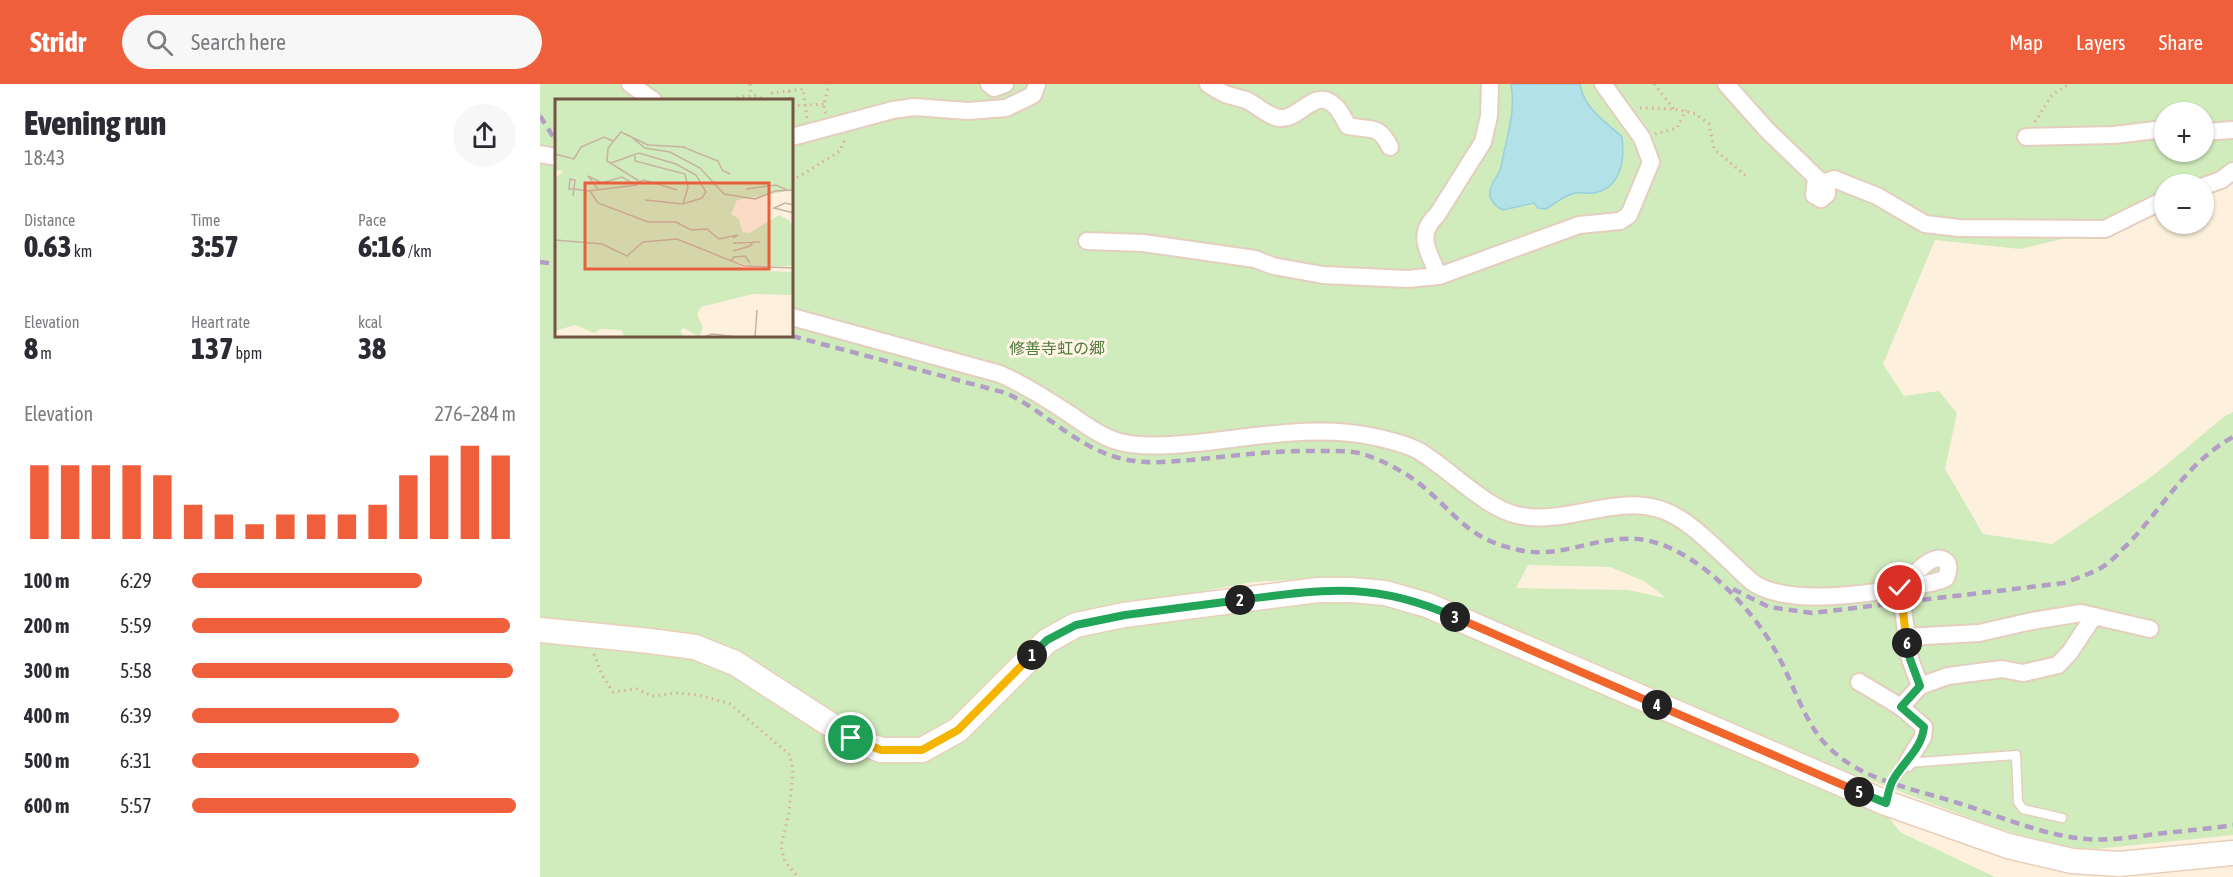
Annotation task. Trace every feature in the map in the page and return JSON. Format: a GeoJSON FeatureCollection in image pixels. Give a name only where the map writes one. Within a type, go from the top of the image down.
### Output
{"type":"FeatureCollection","features":[{"type":"Feature","properties":{"kind":"street"},"geometry":{"type":"LineString","coordinates":[[630,84],[652,99]]}},
{"type":"Feature","properties":{"kind":"street"},"geometry":{"type":"LineString","coordinates":[[989,84],[994,88],[1005,84]]}},
{"type":"Feature","properties":{"kind":"street"},"geometry":{"type":"LineString","coordinates":[[796,130],[838,125],[893,110],[915,107],[968,111],[1006,108],[1033,95],[1037,84]]}},
{"type":"Feature","properties":{"kind":"street"},"geometry":{"type":"LineString","coordinates":[[1208,84],[1227,95],[1244,99],[1278,118],[1290,117],[1309,102],[1320,99],[1330,101],[1338,109],[1348,126],[1379,131],[1390,147]]}},
{"type":"Feature","properties":{"kind":"street"},"geometry":{"type":"LineString","coordinates":[[1439,276],[1426,244],[1425,233],[1428,224],[1437,215],[1483,142],[1489,116],[1490,84]]}},
{"type":"Feature","properties":{"kind":"street"},"geometry":{"type":"LineString","coordinates":[[1726,84],[1767,130],[1819,181],[1834,178],[1877,196],[1924,224],[1959,228],[2105,229],[2154,205]]}},
{"type":"Feature","properties":{"kind":"street"},"geometry":{"type":"LineString","coordinates":[[1087,240],[1143,243],[1255,259],[1273,266],[1323,275],[1407,279],[1439,276],[1579,225],[1620,220],[1629,215],[1651,162],[1642,138],[1607,90]]}},
{"type":"Feature","properties":{"kind":"street"},"geometry":{"type":"LineString","coordinates":[[2026,137],[2114,135],[2154,130]]}},
{"type":"Feature","properties":{"kind":"street"},"geometry":{"type":"LineString","coordinates":[[2214,131],[2233,130]]}},
{"type":"Feature","properties":{"kind":"street"},"geometry":{"type":"LineString","coordinates":[[540,154],[555,156]]}},
{"type":"Feature","properties":{"kind":"street"},"geometry":{"type":"LineString","coordinates":[[2214,182],[2233,171]]}},
{"type":"Feature","properties":{"kind":"street"},"geometry":{"type":"LineString","coordinates":[[794,318],[1000,374],[1023,384],[1089,427],[1119,442],[1174,445],[1312,432],[1365,435],[1417,450],[1494,504],[1516,515],[1552,517],[1605,507],[1647,506],[1662,509],[1696,531],[1755,584],[1776,593],[1848,597],[1900,588],[1910,659],[1920,686]]}},
{"type":"Feature","properties":{"kind":"street"},"geometry":{"type":"LineString","coordinates":[[540,630],[695,647],[735,663],[851,738],[881,750],[922,750],[958,730],[1047,640],[1076,625],[1125,615],[1318,590],[1385,593],[1427,605],[1886,803],[2008,846],[2072,861],[2119,864],[2233,853]]}},
{"type":"Feature","properties":{"kind":"street"},"geometry":{"type":"LineString","coordinates":[[1906,637],[1978,633],[2081,613],[2150,629]]}},
{"type":"Feature","properties":{"kind":"street"},"geometry":{"type":"LineString","coordinates":[[1901,707],[1920,686],[1963,673],[2002,669],[2023,674],[2058,665],[2070,652],[2094,616]]}},
{"type":"Feature","properties":{"kind":"street"},"geometry":{"type":"LineString","coordinates":[[1859,682],[1901,707],[1924,727],[1923,737],[1907,763]]}},
{"type":"Feature","properties":{"kind":"lane"},"geometry":{"type":"LineString","coordinates":[[1886,803],[1892,783],[1907,763],[2016,755],[2018,802],[2023,809],[2062,818]]}},
{"type":"Feature","properties":{"kind":"path"},"geometry":{"type":"LineString","coordinates":[[750,84],[751,95]]}},
{"type":"Feature","properties":{"kind":"path"},"geometry":{"type":"LineString","coordinates":[[794,180],[840,151],[845,143],[846,134],[824,111],[829,84]]}},
{"type":"Feature","properties":{"kind":"path"},"geometry":{"type":"LineString","coordinates":[[1654,84],[1674,109]]}},
{"type":"Feature","properties":{"kind":"path"},"geometry":{"type":"LineString","coordinates":[[2026,137],[2052,95],[2069,84]]}},
{"type":"Feature","properties":{"kind":"path"},"geometry":{"type":"LineString","coordinates":[[773,99],[772,93],[803,89],[807,121],[796,130]]}},
{"type":"Feature","properties":{"kind":"path"},"geometry":{"type":"LineString","coordinates":[[1607,90],[1638,108],[1686,110],[1696,114],[1708,124],[1714,149],[1746,176]]}},
{"type":"Feature","properties":{"kind":"path"},"geometry":{"type":"LineString","coordinates":[[789,91],[790,99]]}},
{"type":"Feature","properties":{"kind":"path"},"geometry":{"type":"LineString","coordinates":[[734,99],[751,95],[758,95],[761,99]]}},
{"type":"Feature","properties":{"kind":"path"},"geometry":{"type":"LineString","coordinates":[[794,106],[824,104]]}},
{"type":"Feature","properties":{"kind":"path"},"geometry":{"type":"LineString","coordinates":[[1642,138],[1677,128],[1686,110]]}},
{"type":"Feature","properties":{"kind":"path"},"geometry":{"type":"LineString","coordinates":[[588,635],[601,673],[613,692],[637,689],[652,696],[677,693],[699,695],[730,704],[790,755],[793,770],[789,813],[781,846],[785,861],[798,877]]}},
{"type":"Feature","properties":{"kind":"green space","name":"修善寺虹の郷"},"geometry":{"type":"Polygon","coordinates":[[[540,84],[2233,84],[2233,173],[2214,180],[2214,174],[2154,174],[2154,207],[2108,228],[2020,249],[1935,240],[1883,364],[1904,396],[1939,391],[1957,413],[1945,469],[1983,534],[2052,544],[2154,475],[2225,416],[2233,412],[2233,835],[2096,849],[2054,847],[1980,822],[1857,775],[1900,832],[1995,877],[540,877],[540,84]],[[1528,565],[1516,588],[1628,590],[1666,598],[1644,581],[1610,567],[1528,565]],[[1304,579],[1252,582],[1182,595],[1345,591],[1304,579]]]}},
{"type":"Feature","properties":{"kind":"water"},"geometry":{"type":"Polygon","coordinates":[[[1511,84],[1580,84],[1582,93],[1591,108],[1622,137],[1622,164],[1616,179],[1603,190],[1594,193],[1571,194],[1546,209],[1538,208],[1534,203],[1503,210],[1495,205],[1490,192],[1501,167],[1510,126],[1511,84]]]}},
{"type":"Feature","properties":{"kind":"railway"},"geometry":{"type":"LineString","coordinates":[[540,116],[555,139]]}},
{"type":"Feature","properties":{"kind":"railway"},"geometry":{"type":"LineString","coordinates":[[540,262],[555,264]]}},
{"type":"Feature","properties":{"kind":"railway"},"geometry":{"type":"LineString","coordinates":[[794,337],[1006,393],[1083,442],[1116,457],[1156,462],[1286,451],[1354,452],[1379,460],[1404,473],[1429,492],[1462,523],[1486,539],[1501,545],[1536,552],[1621,539],[1639,539],[1657,543],[1692,560],[1725,586],[1740,602],[1775,650],[1820,738],[1837,755],[1864,772],[1898,785],[2069,837],[2112,839],[2233,825]]}},
{"type":"Feature","properties":{"kind":"railway"},"geometry":{"type":"LineString","coordinates":[[1733,589],[1769,607],[1812,613],[2064,583],[2110,562],[2140,531],[2189,472],[2217,447],[2233,437]]}},
{"type":"Feature","properties":{"kind":"route"},"geometry":{"type":"LineString","coordinates":[[851,738],[881,750],[922,750],[958,730],[1047,640],[1076,625],[1125,615],[1318,590],[1351,590],[1385,593],[1427,605],[1886,803],[1892,783],[1923,737],[1924,727],[1901,707],[1920,686],[1910,659],[1900,588]]}}]}
